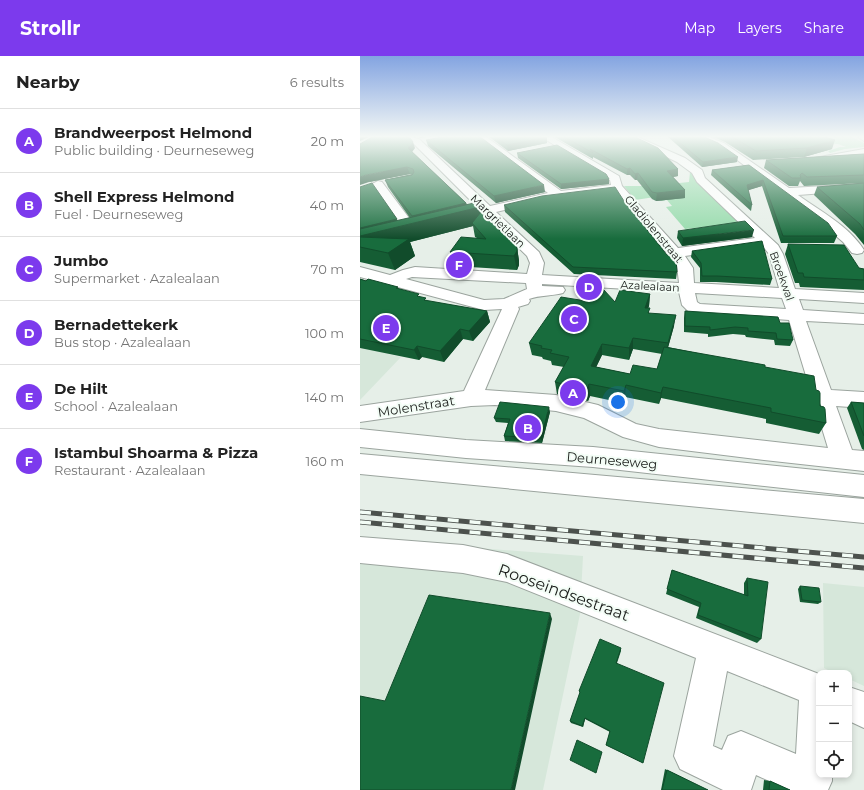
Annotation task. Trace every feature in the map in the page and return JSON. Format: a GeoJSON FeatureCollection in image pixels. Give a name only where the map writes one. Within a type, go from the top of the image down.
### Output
{"type":"FeatureCollection","features":[{"type":"Feature","properties":{"kind":"street","name":"Margrietlaan"},"geometry":{"type":"LineString","coordinates":[[446,170],[534,255],[537,263],[535,285]]}},
{"type":"Feature","properties":{"kind":"street"},"geometry":{"type":"LineString","coordinates":[[526,170],[557,194]]}},
{"type":"Feature","properties":{"kind":"street","name":"Gladiolenstraat"},"geometry":{"type":"LineString","coordinates":[[602,170],[615,178],[617,188],[620,189],[686,268],[687,293]]}},
{"type":"Feature","properties":{"kind":"street","name":"Broekwal"},"geometry":{"type":"LineString","coordinates":[[702,170],[704,171],[697,174],[701,180],[739,224],[775,246],[776,254],[823,397],[853,460]]}},
{"type":"Feature","properties":{"kind":"street"},"geometry":{"type":"LineString","coordinates":[[763,170],[787,192],[834,227],[861,250]]}},
{"type":"Feature","properties":{"kind":"street"},"geometry":{"type":"LineString","coordinates":[[391,182],[372,186],[410,229]]}},
{"type":"Feature","properties":{"kind":"street"},"geometry":{"type":"LineString","coordinates":[[787,192],[864,187]]}},
{"type":"Feature","properties":{"kind":"street"},"geometry":{"type":"LineString","coordinates":[[441,222],[557,194],[617,188]]}},
{"type":"Feature","properties":{"kind":"street"},"geometry":{"type":"LineString","coordinates":[[396,232],[425,225]]}},
{"type":"Feature","properties":{"kind":"street"},"geometry":{"type":"LineString","coordinates":[[658,235],[673,233]]}},
{"type":"Feature","properties":{"kind":"street"},"geometry":{"type":"LineString","coordinates":[[674,253],[775,246]]}},
{"type":"Feature","properties":{"kind":"street"},"geometry":{"type":"LineString","coordinates":[[839,249],[861,250]]}},
{"type":"Feature","properties":{"kind":"street"},"geometry":{"type":"LineString","coordinates":[[360,272],[484,305],[518,302],[535,285]]}},
{"type":"Feature","properties":{"kind":"street","name":"Azalealaan"},"geometry":{"type":"LineString","coordinates":[[390,281],[408,273],[415,272],[535,285],[547,289],[558,290],[687,293],[690,305],[696,309],[792,304],[864,298]]}},
{"type":"Feature","properties":{"kind":"street"},"geometry":{"type":"LineString","coordinates":[[471,398],[511,309],[508,304]]}},
{"type":"Feature","properties":{"kind":"street","name":"Azalealaan"},"geometry":{"type":"LineString","coordinates":[[792,304],[864,308]]}},
{"type":"Feature","properties":{"kind":"street","name":"Azalealaan"},"geometry":{"type":"LineString","coordinates":[[792,304],[864,319]]}},
{"type":"Feature","properties":{"kind":"street","name":"Deurneseweg"},"geometry":{"type":"LineString","coordinates":[[471,398],[495,397],[556,403],[590,411],[631,430],[659,438],[853,460]]}},
{"type":"Feature","properties":{"kind":"street"},"geometry":{"type":"LineString","coordinates":[[823,397],[864,400]]}},
{"type":"Feature","properties":{"kind":"street","name":"Molenstraat"},"geometry":{"type":"LineString","coordinates":[[360,414],[471,398]]}},
{"type":"Feature","properties":{"kind":"street","name":"Deurneseweg"},"geometry":{"type":"LineString","coordinates":[[360,438],[466,448],[593,457],[864,486]]}},
{"type":"Feature","properties":{"kind":"street","name":"Deurneseweg"},"geometry":{"type":"LineString","coordinates":[[360,464],[864,511]]}},
{"type":"Feature","properties":{"kind":"street","name":"Rooseindsestraat"},"geometry":{"type":"LineString","coordinates":[[360,550],[463,559],[507,568],[816,690]]}},
{"type":"Feature","properties":{"kind":"street"},"geometry":{"type":"LineString","coordinates":[[714,650],[693,756],[737,777],[741,749],[813,781],[826,706]]}},
{"type":"Feature","properties":{"kind":"street","name":"Rooseindsestraat"},"geometry":{"type":"LineString","coordinates":[[852,705],[864,710]]}},
{"type":"Feature","properties":{"kind":"shaded area"},"geometry":{"type":"Polygon","coordinates":[[[360,282],[437,302],[388,354],[401,357],[360,400],[360,282]]]}},
{"type":"Feature","properties":{"kind":"shaded area"},"geometry":{"type":"Polygon","coordinates":[[[360,539],[583,556],[580,614],[543,790],[360,790],[360,539]]]}},
{"type":"Feature","properties":{"kind":"shaded area"},"geometry":{"type":"Polygon","coordinates":[[[823,583],[864,587],[864,686],[852,680],[852,670],[828,670],[824,668],[823,583]]]}},
{"type":"Feature","properties":{"kind":"green space"},"geometry":{"type":"Polygon","coordinates":[[[690,172],[742,223],[685,229],[666,207],[672,206],[667,200],[661,201],[655,197],[635,200],[624,186],[651,186],[689,182],[690,172]]]}},
{"type":"Feature","properties":{"kind":"building"},"geometry":{"type":"Polygon","coordinates":[[[360,170],[390,170],[366,175],[360,177],[360,170]]]}},
{"type":"Feature","properties":{"kind":"building"},"geometry":{"type":"Polygon","coordinates":[[[413,170],[431,170],[466,203],[412,216],[385,180],[412,175],[413,170]]]}},
{"type":"Feature","properties":{"kind":"building"},"geometry":{"type":"Polygon","coordinates":[[[463,170],[524,170],[544,185],[494,196],[463,170]]]}},
{"type":"Feature","properties":{"kind":"building"},"geometry":{"type":"Polygon","coordinates":[[[541,170],[600,170],[606,174],[609,179],[561,184],[541,170]]]}},
{"type":"Feature","properties":{"kind":"building"},"geometry":{"type":"Polygon","coordinates":[[[632,170],[671,170],[667,171],[685,190],[657,193],[652,192],[638,173],[635,174],[632,170]]]}},
{"type":"Feature","properties":{"kind":"building"},"geometry":{"type":"Polygon","coordinates":[[[712,170],[756,170],[828,223],[837,236],[783,236],[763,180],[747,185],[752,205],[712,170]]]}},
{"type":"Feature","properties":{"kind":"building"},"geometry":{"type":"Polygon","coordinates":[[[781,170],[864,170],[864,175],[807,177],[802,173],[800,175],[801,178],[792,178],[781,170]]]}},
{"type":"Feature","properties":{"kind":"building"},"geometry":{"type":"Polygon","coordinates":[[[372,183],[397,219],[360,228],[360,187],[372,183]]]}},
{"type":"Feature","properties":{"kind":"building"},"geometry":{"type":"Polygon","coordinates":[[[864,183],[864,230],[860,224],[817,187],[864,183]]]}},
{"type":"Feature","properties":{"kind":"building"},"geometry":{"type":"Polygon","coordinates":[[[615,187],[624,201],[667,255],[674,256],[676,259],[677,272],[573,267],[504,205],[542,196],[615,187]]]}},
{"type":"Feature","properties":{"kind":"building"},"geometry":{"type":"Polygon","coordinates":[[[474,203],[480,207],[360,236],[360,229],[474,203]]]}},
{"type":"Feature","properties":{"kind":"building"},"geometry":{"type":"Polygon","coordinates":[[[481,212],[517,247],[517,251],[514,256],[450,252],[461,237],[486,239],[472,223],[481,212]]]}},
{"type":"Feature","properties":{"kind":"building"},"geometry":{"type":"Polygon","coordinates":[[[745,221],[754,230],[683,238],[678,231],[745,221]]]}},
{"type":"Feature","properties":{"kind":"building"},"geometry":{"type":"Polygon","coordinates":[[[360,237],[409,239],[388,253],[360,247],[360,237]]]}},
{"type":"Feature","properties":{"kind":"building"},"geometry":{"type":"Polygon","coordinates":[[[762,241],[772,279],[702,276],[701,263],[692,251],[762,241]]]}},
{"type":"Feature","properties":{"kind":"building"},"geometry":{"type":"Polygon","coordinates":[[[788,244],[844,245],[859,268],[864,269],[864,280],[804,277],[803,273],[798,273],[788,244]]]}},
{"type":"Feature","properties":{"kind":"building"},"geometry":{"type":"Polygon","coordinates":[[[360,279],[366,281],[368,279],[398,287],[396,288],[419,294],[417,296],[426,298],[424,300],[487,311],[469,331],[460,329],[440,351],[417,346],[414,350],[360,339],[360,279]]]}},
{"type":"Feature","properties":{"kind":"building"},"geometry":{"type":"Polygon","coordinates":[[[593,288],[603,289],[615,302],[620,290],[650,294],[645,308],[650,308],[648,313],[676,315],[668,343],[633,338],[629,348],[602,344],[591,366],[630,374],[633,365],[657,369],[664,347],[765,365],[765,367],[814,376],[816,390],[820,393],[820,406],[824,407],[825,409],[826,423],[771,412],[771,408],[663,387],[661,393],[626,385],[624,391],[589,384],[587,390],[555,382],[569,357],[550,353],[552,350],[541,348],[542,346],[529,343],[561,297],[586,301],[593,288]]]}},
{"type":"Feature","properties":{"kind":"building"},"geometry":{"type":"Polygon","coordinates":[[[685,311],[778,317],[780,323],[789,323],[793,340],[777,339],[776,333],[748,331],[748,328],[735,327],[710,330],[710,327],[685,326],[685,311]]]}},
{"type":"Feature","properties":{"kind":"building"},"geometry":{"type":"Polygon","coordinates":[[[500,402],[549,407],[541,438],[504,436],[510,419],[494,418],[500,402]]]}},
{"type":"Feature","properties":{"kind":"building"},"geometry":{"type":"Polygon","coordinates":[[[851,402],[864,403],[864,436],[851,402]]]}},
{"type":"Feature","properties":{"kind":"building"},"geometry":{"type":"Polygon","coordinates":[[[672,570],[748,596],[747,578],[768,582],[761,639],[698,615],[701,603],[667,589],[672,570]]]}},
{"type":"Feature","properties":{"kind":"building"},"geometry":{"type":"Polygon","coordinates":[[[800,586],[819,588],[821,602],[802,600],[800,586]]]}},
{"type":"Feature","properties":{"kind":"building"},"geometry":{"type":"Polygon","coordinates":[[[429,595],[550,613],[511,790],[360,790],[360,696],[385,701],[429,595]]]}},
{"type":"Feature","properties":{"kind":"building"},"geometry":{"type":"Polygon","coordinates":[[[600,639],[621,648],[616,663],[664,683],[643,763],[606,745],[610,731],[585,718],[582,726],[570,721],[580,692],[579,691],[600,639]]]}},
{"type":"Feature","properties":{"kind":"building"},"geometry":{"type":"Polygon","coordinates":[[[577,740],[602,752],[596,773],[570,760],[577,740]]]}},
{"type":"Feature","properties":{"kind":"building"},"geometry":{"type":"Polygon","coordinates":[[[667,770],[708,790],[662,790],[667,770]]]}},
{"type":"Feature","properties":{"kind":"building"},"geometry":{"type":"Polygon","coordinates":[[[770,781],[790,790],[769,790],[770,781]]]}},
{"type":"Feature","properties":{"kind":"railway"},"geometry":{"type":"LineString","coordinates":[[360,512],[864,557]]}},
{"type":"Feature","properties":{"kind":"railway"},"geometry":{"type":"LineString","coordinates":[[360,522],[864,568]]}},
{"type":"Feature","properties":{"kind":"place","name":"Istambul Shoarma & Pizza"},"geometry":{"type":"Point","coordinates":[459,265]}},
{"type":"Feature","properties":{"kind":"place","name":"Bernadettekerk"},"geometry":{"type":"Point","coordinates":[589,287]}},
{"type":"Feature","properties":{"kind":"place","name":"Jumbo"},"geometry":{"type":"Point","coordinates":[574,319]}},
{"type":"Feature","properties":{"kind":"place","name":"De Hilt"},"geometry":{"type":"Point","coordinates":[386,328]}},
{"type":"Feature","properties":{"kind":"place","name":"Brandweerpost Helmond"},"geometry":{"type":"Point","coordinates":[573,393]}},
{"type":"Feature","properties":{"kind":"place","name":"Shell Express Helmond"},"geometry":{"type":"Point","coordinates":[528,428]}}]}
